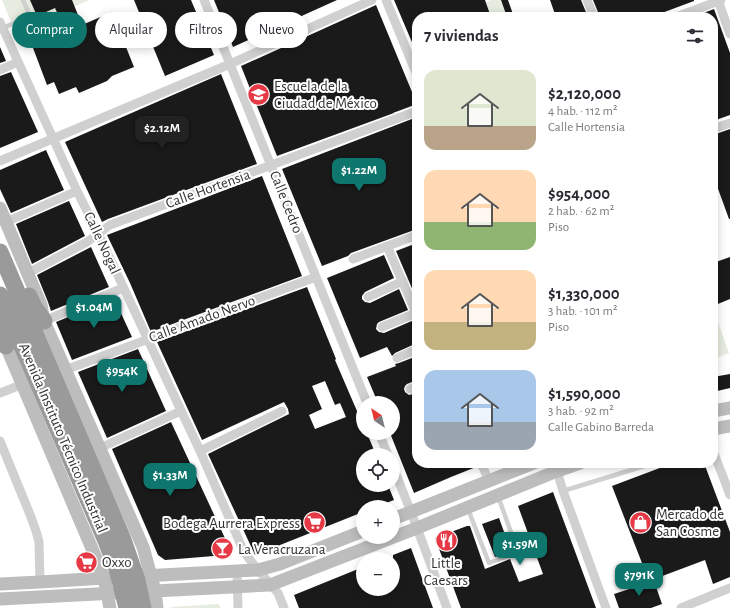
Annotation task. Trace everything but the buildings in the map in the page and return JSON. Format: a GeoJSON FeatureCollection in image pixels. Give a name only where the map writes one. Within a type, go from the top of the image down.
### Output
{"type":"FeatureCollection","features":[{"type":"Feature","properties":{"kind":"highway"},"geometry":{"type":"LineString","coordinates":[[0,251],[16,267],[34,308],[44,321]]}},
{"type":"Feature","properties":{"kind":"highway"},"geometry":{"type":"LineString","coordinates":[[0,251],[84,470],[106,541],[117,569],[119,599]]}},
{"type":"Feature","properties":{"kind":"highway"},"geometry":{"type":"LineString","coordinates":[[0,295],[84,470],[124,543],[137,580],[146,598]]}},
{"type":"Feature","properties":{"kind":"highway"},"geometry":{"type":"LineString","coordinates":[[0,322],[3,340]]}},
{"type":"Feature","properties":{"kind":"main road","name":"Avenida Instituto Técnico Industrial"},"geometry":{"type":"LineString","coordinates":[[0,208],[41,304],[44,321],[143,547],[152,575],[146,598],[158,608]]}},
{"type":"Feature","properties":{"kind":"main road","name":"Avenida Instituto Técnico Industrial"},"geometry":{"type":"LineString","coordinates":[[3,340],[80,518],[104,578],[119,599],[110,608]]}},
{"type":"Feature","properties":{"kind":"main road"},"geometry":{"type":"LineString","coordinates":[[718,410],[730,408]]}},
{"type":"Feature","properties":{"kind":"main road"},"geometry":{"type":"LineString","coordinates":[[718,428],[730,426]]}},
{"type":"Feature","properties":{"kind":"main road"},"geometry":{"type":"LineString","coordinates":[[400,516],[522,468]]}},
{"type":"Feature","properties":{"kind":"main road"},"geometry":{"type":"LineString","coordinates":[[0,599],[21,603],[146,598],[237,587],[270,585],[468,507],[554,468]]}},
{"type":"Feature","properties":{"kind":"main road"},"geometry":{"type":"LineString","coordinates":[[80,518],[122,500]]}},
{"type":"Feature","properties":{"kind":"main road"},"geometry":{"type":"LineString","coordinates":[[0,584],[258,570],[280,564],[356,534]]}},
{"type":"Feature","properties":{"kind":"street","name":"Calle Cedro"},"geometry":{"type":"LineString","coordinates":[[204,0],[364,396]]}},
{"type":"Feature","properties":{"kind":"street"},"geometry":{"type":"LineString","coordinates":[[0,161],[230,64],[372,0]]}},
{"type":"Feature","properties":{"kind":"street"},"geometry":{"type":"LineString","coordinates":[[386,0],[412,63]]}},
{"type":"Feature","properties":{"kind":"street"},"geometry":{"type":"LineString","coordinates":[[587,0],[592,12]]}},
{"type":"Feature","properties":{"kind":"street"},"geometry":{"type":"LineString","coordinates":[[689,12],[719,0],[730,34]]}},
{"type":"Feature","properties":{"kind":"street","name":"Calle Nogal"},"geometry":{"type":"LineString","coordinates":[[1,25],[77,191],[200,451],[244,552],[278,593],[284,608]]}},
{"type":"Feature","properties":{"kind":"street"},"geometry":{"type":"LineString","coordinates":[[0,70],[18,62]]}},
{"type":"Feature","properties":{"kind":"street","name":"Calle Hortensia"},"geometry":{"type":"LineString","coordinates":[[28,273],[87,242],[110,225],[412,113]]}},
{"type":"Feature","properties":{"kind":"street"},"geometry":{"type":"LineString","coordinates":[[718,127],[730,123]]}},
{"type":"Feature","properties":{"kind":"street"},"geometry":{"type":"LineString","coordinates":[[6,222],[77,191]]}},
{"type":"Feature","properties":{"kind":"street"},"geometry":{"type":"LineString","coordinates":[[353,259],[412,237]]}},
{"type":"Feature","properties":{"kind":"street"},"geometry":{"type":"LineString","coordinates":[[388,246],[412,302]]}},
{"type":"Feature","properties":{"kind":"street","name":"Calle Amado Nervo"},"geometry":{"type":"LineString","coordinates":[[65,370],[316,277]]}},
{"type":"Feature","properties":{"kind":"street"},"geometry":{"type":"LineString","coordinates":[[368,297],[403,281]]}},
{"type":"Feature","properties":{"kind":"street"},"geometry":{"type":"LineString","coordinates":[[44,321],[123,288]]}},
{"type":"Feature","properties":{"kind":"street"},"geometry":{"type":"LineString","coordinates":[[382,327],[412,316]]}},
{"type":"Feature","properties":{"kind":"street"},"geometry":{"type":"LineString","coordinates":[[397,358],[412,351]]}},
{"type":"Feature","properties":{"kind":"street"},"geometry":{"type":"LineString","coordinates":[[0,394],[23,384]]}},
{"type":"Feature","properties":{"kind":"street"},"geometry":{"type":"LineString","coordinates":[[100,448],[181,411]]}},
{"type":"Feature","properties":{"kind":"street"},"geometry":{"type":"LineString","coordinates":[[200,451],[282,411]]}},
{"type":"Feature","properties":{"kind":"street"},"geometry":{"type":"LineString","coordinates":[[0,440],[29,510],[36,531],[39,542],[40,582]]}},
{"type":"Feature","properties":{"kind":"street"},"geometry":{"type":"LineString","coordinates":[[718,464],[730,495]]}},
{"type":"Feature","properties":{"kind":"street"},"geometry":{"type":"LineString","coordinates":[[483,468],[489,481]]}},
{"type":"Feature","properties":{"kind":"street"},"geometry":{"type":"LineString","coordinates":[[556,468],[563,491],[606,608]]}},
{"type":"Feature","properties":{"kind":"street"},"geometry":{"type":"LineString","coordinates":[[400,484],[447,608]]}},
{"type":"Feature","properties":{"kind":"street"},"geometry":{"type":"LineString","coordinates":[[237,571],[238,608]]}},
{"type":"Feature","properties":{"kind":"street"},"geometry":{"type":"LineString","coordinates":[[681,608],[730,588]]}},
{"type":"Feature","properties":{"kind":"lane"},"geometry":{"type":"LineString","coordinates":[[1,25],[30,16],[23,0]]}},
{"type":"Feature","properties":{"kind":"lane"},"geometry":{"type":"LineString","coordinates":[[563,491],[638,468]]}},
{"type":"Feature","properties":{"kind":"lane"},"geometry":{"type":"LineString","coordinates":[[468,507],[489,563],[518,552],[497,495]]}},
{"type":"Feature","properties":{"kind":"shaded area"},"geometry":{"type":"Polygon","coordinates":[[[2,0],[89,0],[62,12],[12,12],[12,24],[2,0]]]}},
{"type":"Feature","properties":{"kind":"shaded area"},"geometry":{"type":"Polygon","coordinates":[[[491,0],[501,0],[505,12],[489,12],[486,2],[491,0]]]}},
{"type":"Feature","properties":{"kind":"shaded area"},"geometry":{"type":"Polygon","coordinates":[[[718,322],[729,353],[718,357],[718,322]]]}},
{"type":"Feature","properties":{"kind":"shaded area"},"geometry":{"type":"Polygon","coordinates":[[[218,604],[221,608],[171,608],[171,607],[218,604]]]}},
{"type":"Feature","properties":{"kind":"place","name":"Escuela de la Ciudad de México"},"geometry":{"type":"Point","coordinates":[259,95]}},
{"type":"Feature","properties":{"kind":"place","name":"Bodega Aurrera Express"},"geometry":{"type":"Point","coordinates":[315,523]}},
{"type":"Feature","properties":{"kind":"place","name":"Mercado de San Cosme"},"geometry":{"type":"Point","coordinates":[641,523]}},
{"type":"Feature","properties":{"kind":"place","name":"Little Caesars"},"geometry":{"type":"Point","coordinates":[446,540]}},
{"type":"Feature","properties":{"kind":"place","name":"La Veracruzana"},"geometry":{"type":"Point","coordinates":[223,549]}},
{"type":"Feature","properties":{"kind":"place","name":"Oxxo"},"geometry":{"type":"Point","coordinates":[86,562]}}]}
